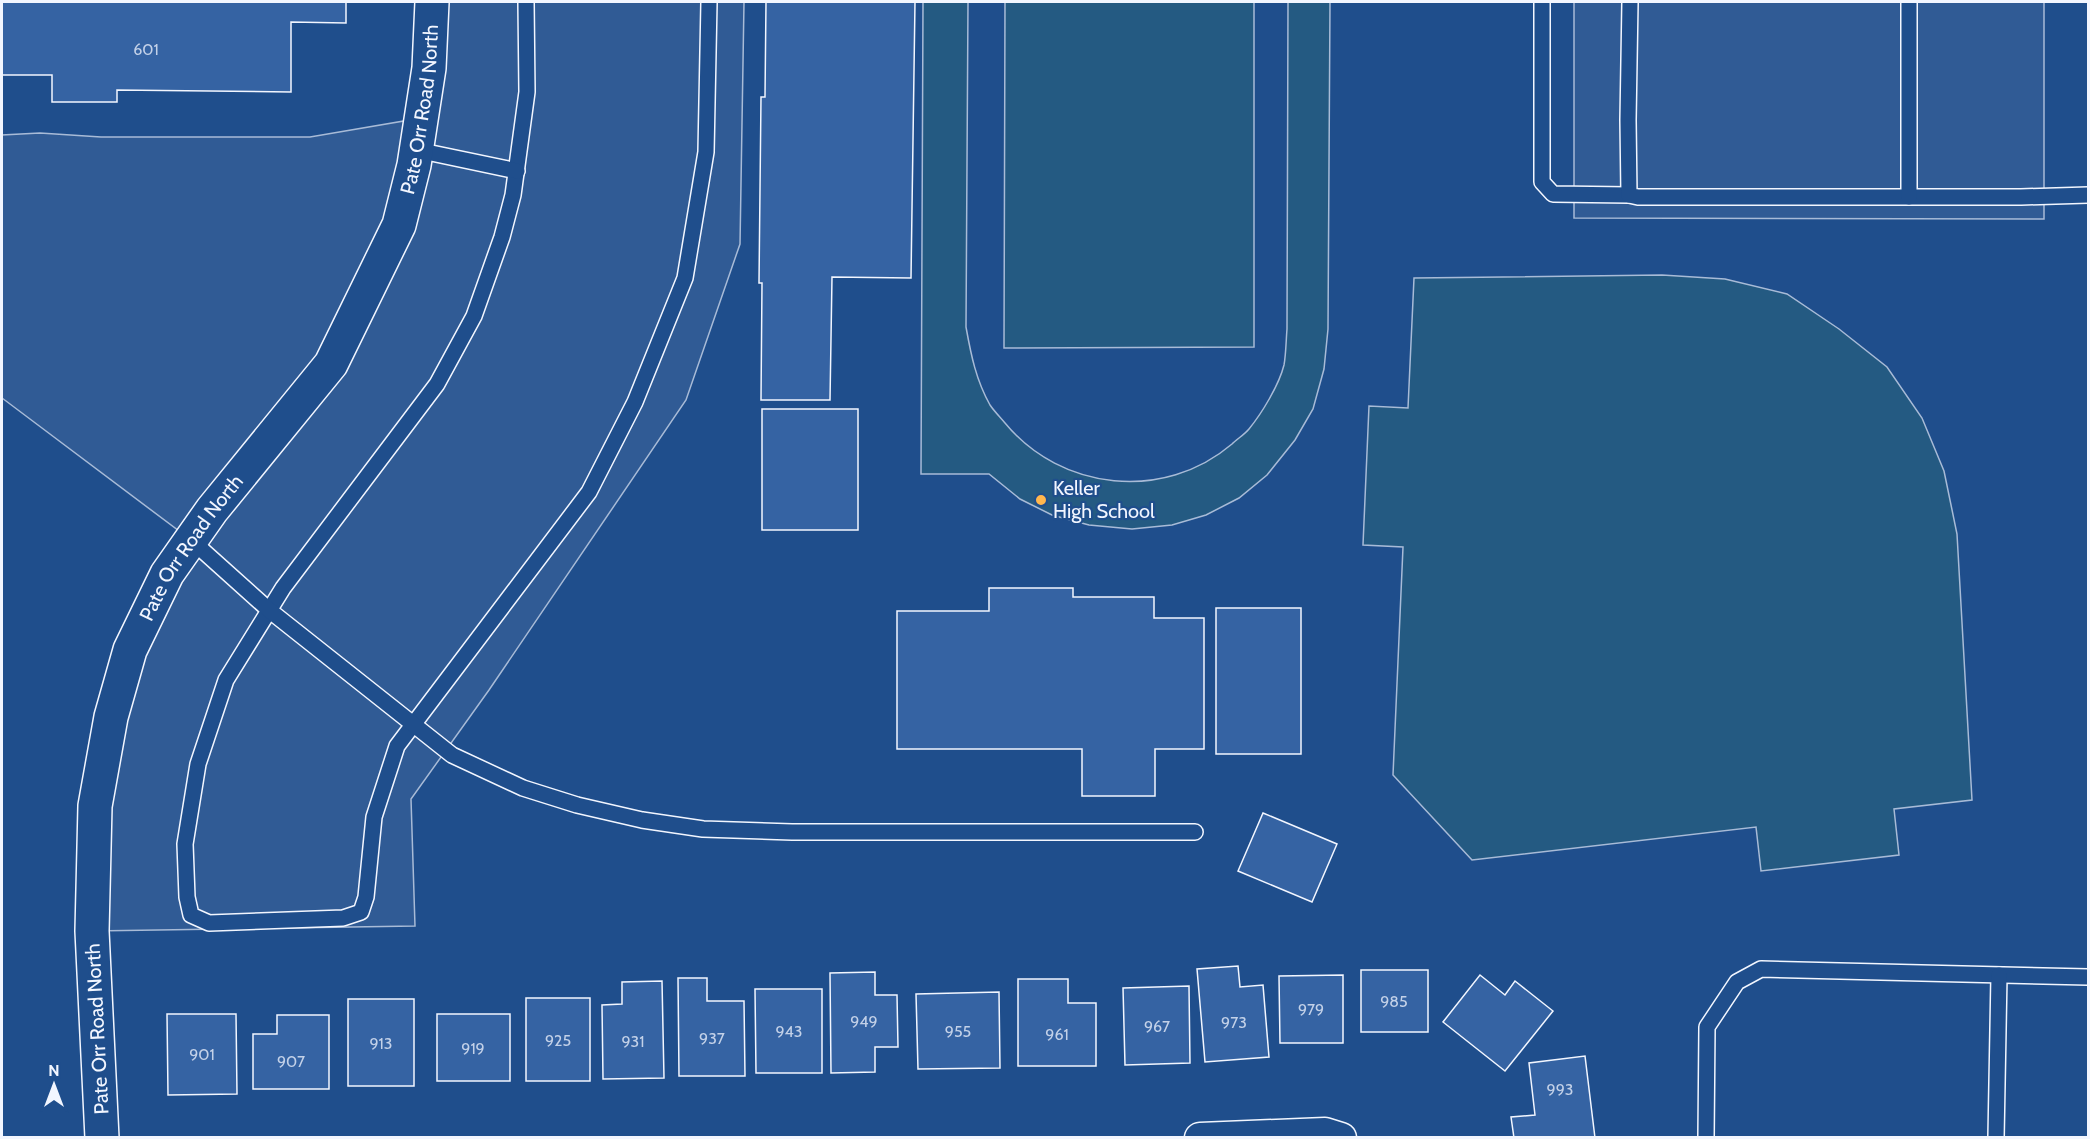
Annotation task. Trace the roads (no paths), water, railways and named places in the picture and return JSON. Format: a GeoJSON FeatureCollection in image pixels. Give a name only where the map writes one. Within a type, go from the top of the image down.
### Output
{"type":"FeatureCollection","features":[{"type":"Feature","properties":{"kind":"street","name":"Pate Orr Road North"},"geometry":{"type":"LineString","coordinates":[[102,1137],[92,931],[95,806],[111,717],[130,650],[167,574],[212,510],[331,364],[399,225],[417,150],[429,68],[432,2]]}},
{"type":"Feature","properties":{"kind":"street"},"geometry":{"type":"LineString","coordinates":[[1200,1137],[1325,1132],[1341,1137]]}},
{"type":"Feature","properties":{"kind":"lane"},"geometry":{"type":"LineString","coordinates":[[526,2],[527,92],[517,171],[502,237],[474,316],[437,384],[283,588],[226,680],[198,764],[185,844],[191,915],[209,923],[343,918],[361,912],[366,897],[374,816],[397,747],[589,492],[635,402],[685,278],[706,152],[709,2]]}},
{"type":"Feature","properties":{"kind":"lane"},"geometry":{"type":"LineString","coordinates":[[1542,2],[1542,182],[1553,194],[1638,197],[2088,195]]}},
{"type":"Feature","properties":{"kind":"lane"},"geometry":{"type":"LineString","coordinates":[[1629,195],[1630,2]]}},
{"type":"Feature","properties":{"kind":"lane"},"geometry":{"type":"LineString","coordinates":[[1909,2],[1910,197]]}},
{"type":"Feature","properties":{"kind":"lane"},"geometry":{"type":"LineString","coordinates":[[417,150],[517,171]]}},
{"type":"Feature","properties":{"kind":"lane"},"geometry":{"type":"LineString","coordinates":[[191,540],[269,610],[452,755],[523,788],[577,805],[642,820],[703,829],[792,832],[1195,832]]}},
{"type":"Feature","properties":{"kind":"lane"},"geometry":{"type":"LineString","coordinates":[[1706,1137],[1707,1027],[1737,982],[1761,969],[2088,977]]}},
{"type":"Feature","properties":{"kind":"lane"},"geometry":{"type":"LineString","coordinates":[[1996,1137],[1999,975]]}},
{"type":"Feature","properties":{"kind":"place","name":"Keller High School"},"geometry":{"type":"Point","coordinates":[1041,500]}}]}
